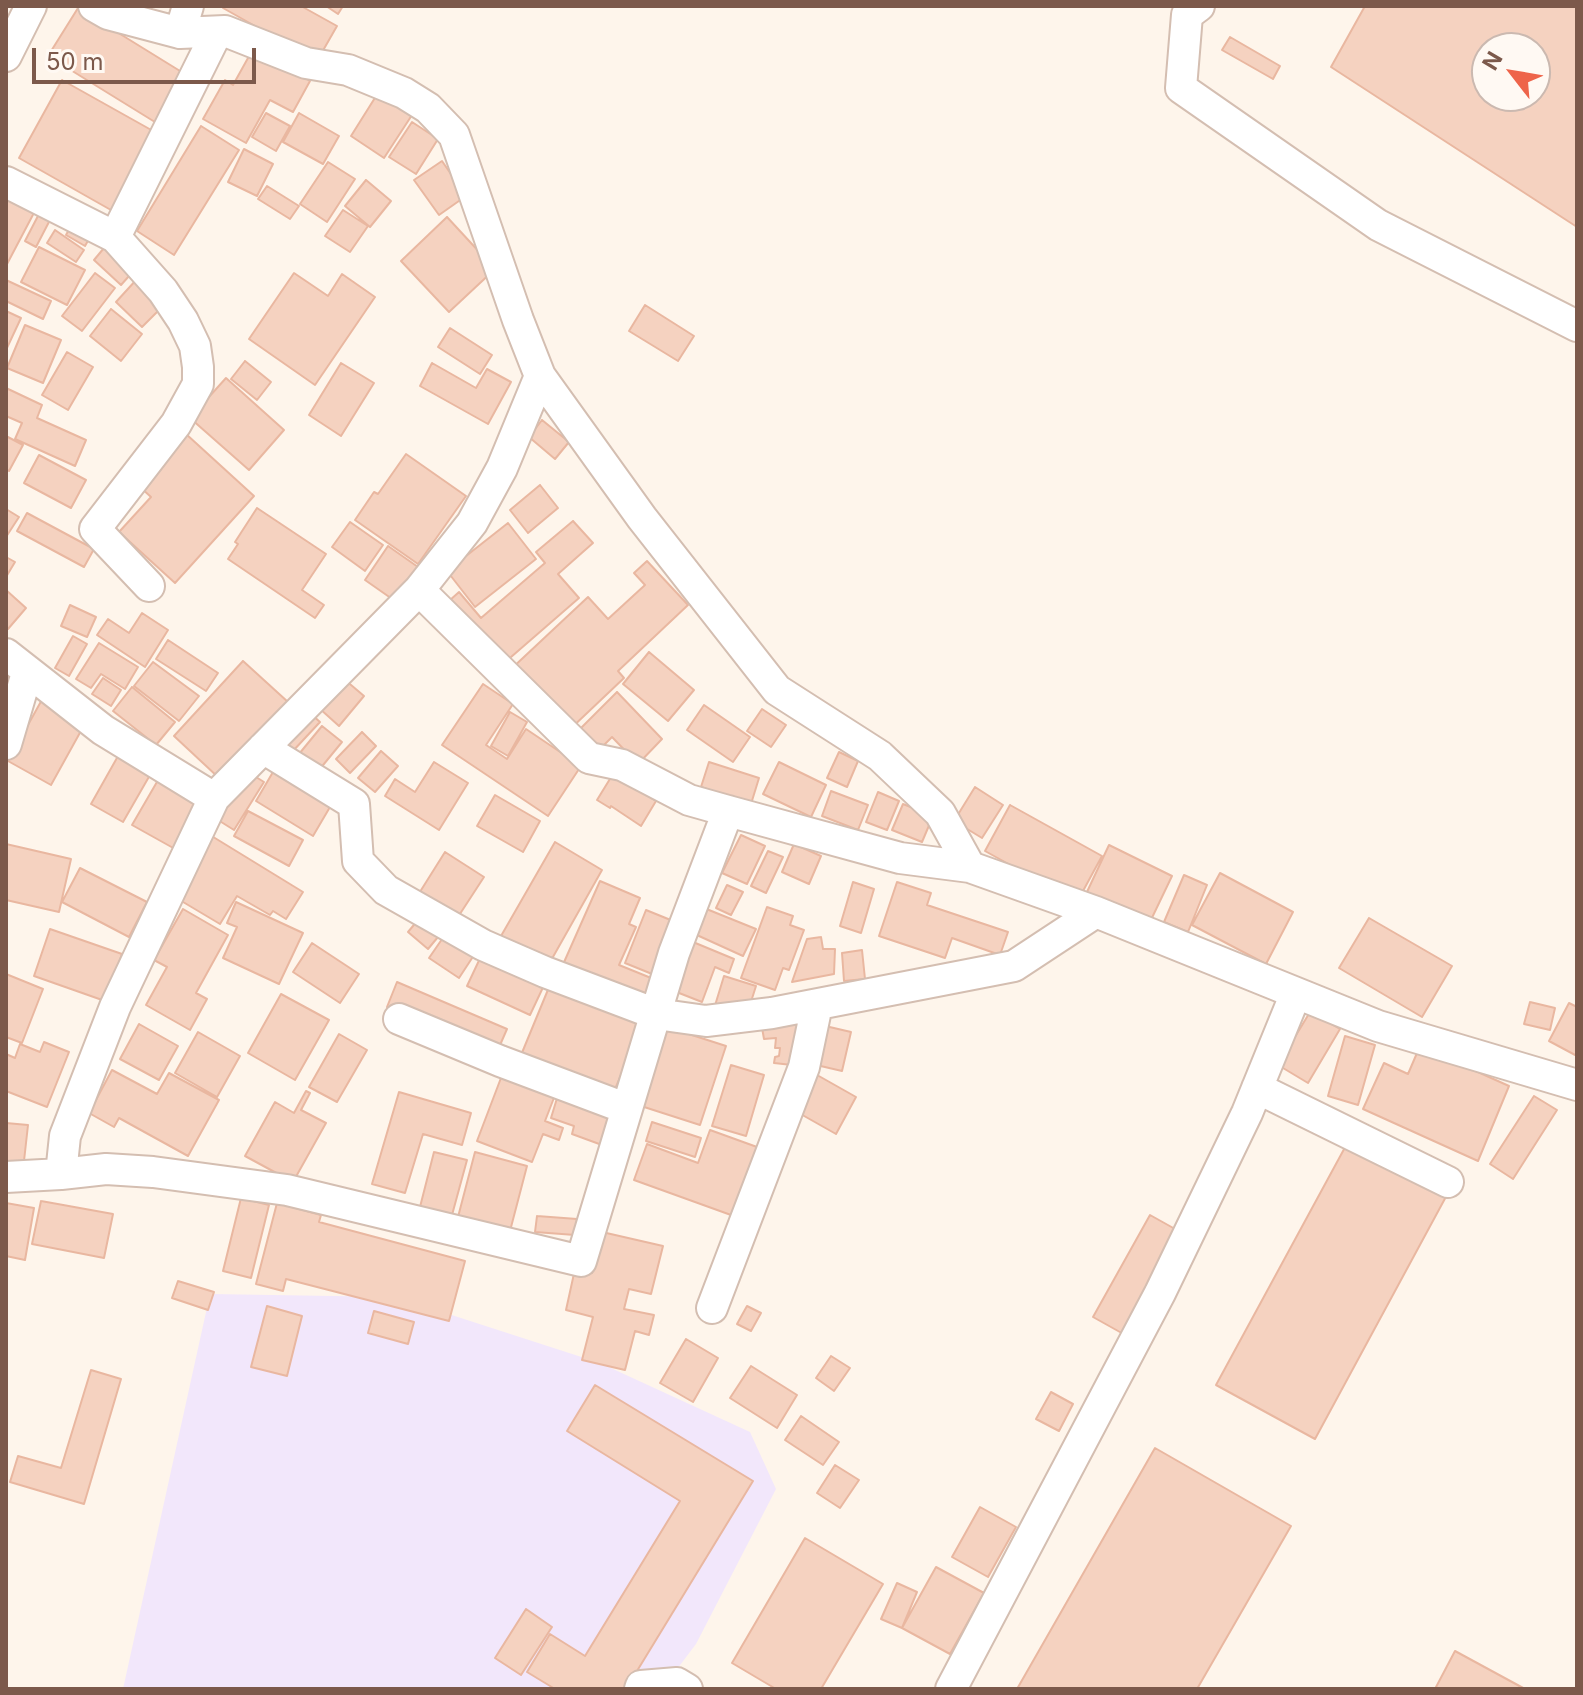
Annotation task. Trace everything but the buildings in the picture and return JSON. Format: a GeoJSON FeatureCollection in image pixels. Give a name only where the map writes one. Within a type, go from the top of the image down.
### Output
{"type":"FeatureCollection","features":[{"type":"Feature","properties":{"kind":"street"},"geometry":{"type":"LineString","coordinates":[[6,56],[31,6]]}},
{"type":"Feature","properties":{"kind":"street"},"geometry":{"type":"LineString","coordinates":[[94,6],[108,14],[184,20],[217,32],[225,31],[306,63],[348,70],[404,93],[428,108],[454,135],[540,376],[642,518],[777,690],[880,756],[940,813],[970,867]]}},
{"type":"Feature","properties":{"kind":"street"},"geometry":{"type":"LineString","coordinates":[[1199,6],[1187,15],[1181,88],[1378,225],[1577,326]]}},
{"type":"Feature","properties":{"kind":"street"},"geometry":{"type":"LineString","coordinates":[[115,237],[217,32]]}},
{"type":"Feature","properties":{"kind":"street"},"geometry":{"type":"LineString","coordinates":[[6,182],[115,237],[163,291],[195,346],[198,384],[176,424],[95,529],[149,586]]}},
{"type":"Feature","properties":{"kind":"street"},"geometry":{"type":"LineString","coordinates":[[61,1174],[65,1136],[115,1007],[214,798],[419,590],[472,523],[502,468],[540,376]]}},
{"type":"Feature","properties":{"kind":"street"},"geometry":{"type":"LineString","coordinates":[[419,590],[589,758],[622,765],[689,800],[900,858],[970,867],[1096,912],[1378,1026],[1577,1085]]}},
{"type":"Feature","properties":{"kind":"street"},"geometry":{"type":"LineString","coordinates":[[16,664],[103,730],[214,798]]}},
{"type":"Feature","properties":{"kind":"street"},"geometry":{"type":"LineString","coordinates":[[6,744],[16,664]]}},
{"type":"Feature","properties":{"kind":"street"},"geometry":{"type":"LineString","coordinates":[[263,748],[354,804],[358,861],[386,890],[483,945],[656,1014],[706,1021],[817,1005],[1014,966],[1096,912]]}},
{"type":"Feature","properties":{"kind":"street"},"geometry":{"type":"LineString","coordinates":[[6,1177],[106,1169],[153,1172],[287,1190],[581,1261],[625,1108],[688,912],[728,811]]}},
{"type":"Feature","properties":{"kind":"street"},"geometry":{"type":"LineString","coordinates":[[951,1689],[1160,1293],[1257,1088],[1296,993]]}},
{"type":"Feature","properties":{"kind":"street"},"geometry":{"type":"LineString","coordinates":[[712,1308],[804,1067],[817,1005]]}},
{"type":"Feature","properties":{"kind":"street"},"geometry":{"type":"LineString","coordinates":[[399,1019],[625,1108]]}},
{"type":"Feature","properties":{"kind":"street"},"geometry":{"type":"LineString","coordinates":[[1257,1088],[1448,1182]]}},
{"type":"Feature","properties":{"kind":"street"},"geometry":{"type":"LineString","coordinates":[[640,1689],[641,1686],[677,1683],[687,1689]]}},
{"type":"Feature","properties":{"kind":"shaded area"},"geometry":{"type":"Polygon","coordinates":[[[210,1294],[396,1297],[600,1363],[750,1432],[776,1489],[696,1644],[662,1689],[123,1689],[210,1294]]]}}]}
